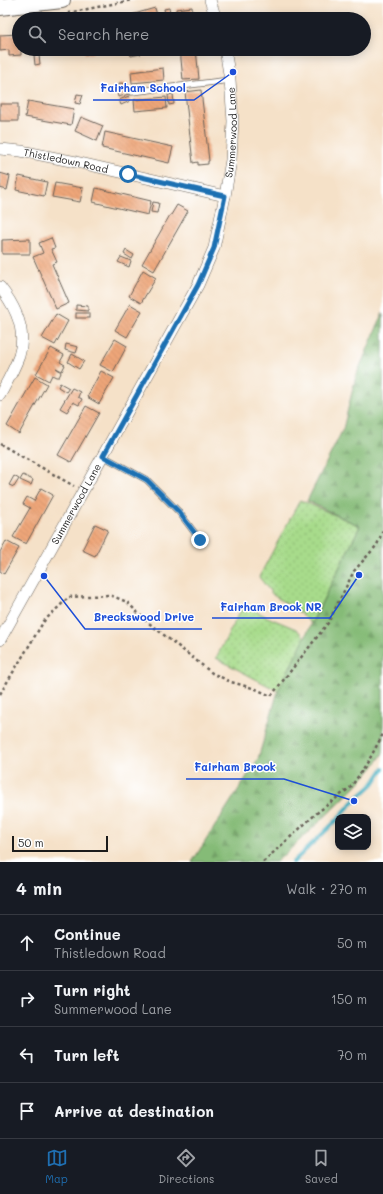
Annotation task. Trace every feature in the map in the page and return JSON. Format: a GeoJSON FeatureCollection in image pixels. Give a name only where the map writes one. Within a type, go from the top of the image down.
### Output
{"type":"FeatureCollection","features":[{"type":"Feature","properties":{"kind":"street"},"geometry":{"type":"LineString","coordinates":[[210,0],[214,12]]}},
{"type":"Feature","properties":{"kind":"street"},"geometry":{"type":"LineString","coordinates":[[0,7],[62,7]]}},
{"type":"Feature","properties":{"kind":"street","name":"Summerwood Lane"},"geometry":{"type":"LineString","coordinates":[[0,640],[198,285],[214,248],[231,160],[232,129],[230,80],[226,56]]}},
{"type":"Feature","properties":{"kind":"street","name":"Thistledown Road"},"geometry":{"type":"LineString","coordinates":[[0,149],[21,151],[76,162],[225,196]]}},
{"type":"Feature","properties":{"kind":"street"},"geometry":{"type":"LineString","coordinates":[[0,287],[14,309],[20,328],[21,339],[19,355],[9,379],[0,395]]}},
{"type":"Feature","properties":{"kind":"lane"},"geometry":{"type":"LineString","coordinates":[[132,92],[230,80]]}},
{"type":"Feature","properties":{"kind":"lane"},"geometry":{"type":"LineString","coordinates":[[103,456],[147,480],[179,512],[200,540]]}},
{"type":"Feature","properties":{"kind":"path"},"geometry":{"type":"LineString","coordinates":[[62,7],[91,9],[132,0]]}},
{"type":"Feature","properties":{"kind":"path"},"geometry":{"type":"LineString","coordinates":[[0,444],[84,491]]}},
{"type":"Feature","properties":{"kind":"path"},"geometry":{"type":"LineString","coordinates":[[0,694],[44,620],[69,597],[110,596],[127,602],[146,620],[212,674],[231,682],[256,689],[270,696],[328,623],[354,571],[377,545],[383,530]]}},
{"type":"Feature","properties":{"kind":"path"},"geometry":{"type":"LineString","coordinates":[[263,862],[318,812],[351,787],[370,760],[383,734]]}},
{"type":"Feature","properties":{"kind":"green space"},"geometry":{"type":"Polygon","coordinates":[[[383,313],[383,753],[358,784],[276,862],[192,862],[258,759],[278,691],[360,526],[307,501],[343,429],[356,376],[383,313]]]}},
{"type":"Feature","properties":{"kind":"green space"},"geometry":{"type":"Polygon","coordinates":[[[300,500],[360,526],[311,624],[302,614],[273,595],[259,577],[300,500]]]}},
{"type":"Feature","properties":{"kind":"green space"},"geometry":{"type":"Polygon","coordinates":[[[244,604],[265,616],[296,629],[306,638],[278,691],[216,658],[244,604]]]}},
{"type":"Feature","properties":{"kind":"building"},"geometry":{"type":"Polygon","coordinates":[[[192,7],[192,12],[176,12],[176,9],[192,7]]]}},
{"type":"Feature","properties":{"kind":"building"},"geometry":{"type":"Polygon","coordinates":[[[155,8],[156,12],[141,12],[155,8]]]}},
{"type":"Feature","properties":{"kind":"building"},"geometry":{"type":"Polygon","coordinates":[[[169,8],[170,12],[165,12],[164,9],[169,8]]]}},
{"type":"Feature","properties":{"kind":"building"},"geometry":{"type":"Polygon","coordinates":[[[12,34],[12,56],[9,56],[9,50],[0,51],[0,35],[12,34]]]}},
{"type":"Feature","properties":{"kind":"building"},"geometry":{"type":"Polygon","coordinates":[[[34,56],[39,56],[40,64],[35,65],[34,56]]]}},
{"type":"Feature","properties":{"kind":"building"},"geometry":{"type":"Polygon","coordinates":[[[181,56],[197,56],[199,79],[183,80],[181,56]]]}},
{"type":"Feature","properties":{"kind":"building"},"geometry":{"type":"Polygon","coordinates":[[[163,68],[164,80],[132,83],[131,72],[163,68]]]}},
{"type":"Feature","properties":{"kind":"building"},"geometry":{"type":"Polygon","coordinates":[[[119,83],[128,84],[128,89],[119,89],[119,83]]]}},
{"type":"Feature","properties":{"kind":"building"},"geometry":{"type":"Polygon","coordinates":[[[127,89],[129,94],[118,97],[117,92],[127,89]]]}},
{"type":"Feature","properties":{"kind":"building"},"geometry":{"type":"Polygon","coordinates":[[[201,90],[209,161],[208,164],[198,165],[198,162],[193,163],[185,92],[201,90]]]}},
{"type":"Feature","properties":{"kind":"building"},"geometry":{"type":"Polygon","coordinates":[[[77,94],[83,95],[80,104],[75,103],[77,94]]]}},
{"type":"Feature","properties":{"kind":"building"},"geometry":{"type":"Polygon","coordinates":[[[173,94],[174,104],[169,105],[168,95],[173,94]]]}},
{"type":"Feature","properties":{"kind":"building"},"geometry":{"type":"Polygon","coordinates":[[[129,96],[130,101],[121,105],[119,100],[129,96]]]}},
{"type":"Feature","properties":{"kind":"building"},"geometry":{"type":"Polygon","coordinates":[[[166,97],[167,108],[135,111],[134,100],[166,97]]]}},
{"type":"Feature","properties":{"kind":"building"},"geometry":{"type":"Polygon","coordinates":[[[28,101],[74,109],[71,125],[25,117],[28,101]]]}},
{"type":"Feature","properties":{"kind":"building"},"geometry":{"type":"Polygon","coordinates":[[[0,104],[18,104],[18,121],[0,121],[0,104]]]}},
{"type":"Feature","properties":{"kind":"building"},"geometry":{"type":"Polygon","coordinates":[[[81,117],[103,126],[97,141],[75,131],[81,117]]]}},
{"type":"Feature","properties":{"kind":"building"},"geometry":{"type":"Polygon","coordinates":[[[105,132],[173,147],[169,163],[102,148],[105,132]]]}},
{"type":"Feature","properties":{"kind":"building"},"geometry":{"type":"Polygon","coordinates":[[[0,173],[10,176],[7,190],[0,188],[0,173]]]}},
{"type":"Feature","properties":{"kind":"building"},"geometry":{"type":"Polygon","coordinates":[[[19,176],[47,182],[44,196],[16,190],[19,176]]]}},
{"type":"Feature","properties":{"kind":"building"},"geometry":{"type":"Polygon","coordinates":[[[55,183],[83,188],[80,202],[52,197],[55,183]]]}},
{"type":"Feature","properties":{"kind":"building"},"geometry":{"type":"Polygon","coordinates":[[[96,188],[151,201],[148,215],[93,202],[96,188]]]}},
{"type":"Feature","properties":{"kind":"building"},"geometry":{"type":"Polygon","coordinates":[[[153,202],[159,203],[157,213],[151,212],[153,202]]]}},
{"type":"Feature","properties":{"kind":"building"},"geometry":{"type":"Polygon","coordinates":[[[177,205],[188,211],[154,271],[142,264],[177,205]]]}},
{"type":"Feature","properties":{"kind":"building"},"geometry":{"type":"Polygon","coordinates":[[[51,238],[55,248],[51,249],[57,262],[52,264],[69,303],[56,309],[33,257],[43,253],[39,243],[51,238]]]}},
{"type":"Feature","properties":{"kind":"building"},"geometry":{"type":"Polygon","coordinates":[[[30,239],[30,254],[2,254],[2,240],[30,239]]]}},
{"type":"Feature","properties":{"kind":"building"},"geometry":{"type":"Polygon","coordinates":[[[126,250],[134,255],[132,259],[124,254],[126,250]]]}},
{"type":"Feature","properties":{"kind":"building"},"geometry":{"type":"Polygon","coordinates":[[[121,257],[131,261],[129,267],[118,262],[121,257]]]}},
{"type":"Feature","properties":{"kind":"building"},"geometry":{"type":"Polygon","coordinates":[[[143,270],[156,278],[141,303],[129,296],[143,270]]]}},
{"type":"Feature","properties":{"kind":"building"},"geometry":{"type":"Polygon","coordinates":[[[130,304],[142,311],[127,337],[115,330],[130,304]]]}},
{"type":"Feature","properties":{"kind":"building"},"geometry":{"type":"Polygon","coordinates":[[[76,305],[88,306],[88,311],[76,310],[76,305]]]}},
{"type":"Feature","properties":{"kind":"building"},"geometry":{"type":"Polygon","coordinates":[[[76,313],[89,313],[89,318],[76,318],[76,313]]]}},
{"type":"Feature","properties":{"kind":"building"},"geometry":{"type":"Polygon","coordinates":[[[56,314],[68,321],[55,345],[42,338],[56,314]]]}},
{"type":"Feature","properties":{"kind":"building"},"geometry":{"type":"Polygon","coordinates":[[[115,339],[127,346],[113,372],[100,365],[115,339]]]}},
{"type":"Feature","properties":{"kind":"building"},"geometry":{"type":"Polygon","coordinates":[[[66,344],[78,347],[76,353],[65,350],[66,344]]]}},
{"type":"Feature","properties":{"kind":"building"},"geometry":{"type":"Polygon","coordinates":[[[51,348],[64,355],[60,362],[65,365],[62,371],[56,368],[61,373],[59,377],[52,375],[49,381],[36,374],[51,348]]]}},
{"type":"Feature","properties":{"kind":"building"},"geometry":{"type":"Polygon","coordinates":[[[72,354],[84,361],[79,369],[68,362],[72,354]]]}},
{"type":"Feature","properties":{"kind":"building"},"geometry":{"type":"Polygon","coordinates":[[[101,371],[114,378],[99,404],[87,397],[101,371]]]}},
{"type":"Feature","properties":{"kind":"building"},"geometry":{"type":"Polygon","coordinates":[[[35,377],[47,384],[19,434],[7,426],[35,377]]]}},
{"type":"Feature","properties":{"kind":"building"},"geometry":{"type":"Polygon","coordinates":[[[60,383],[69,388],[66,392],[58,387],[60,383]]]}},
{"type":"Feature","properties":{"kind":"building"},"geometry":{"type":"Polygon","coordinates":[[[72,388],[80,392],[78,397],[82,399],[79,405],[73,402],[67,412],[60,408],[72,388]]]}},
{"type":"Feature","properties":{"kind":"building"},"geometry":{"type":"Polygon","coordinates":[[[86,406],[99,413],[71,462],[58,455],[86,406]]]}},
{"type":"Feature","properties":{"kind":"building"},"geometry":{"type":"Polygon","coordinates":[[[23,475],[33,480],[31,485],[20,480],[23,475]]]}},
{"type":"Feature","properties":{"kind":"building"},"geometry":{"type":"Polygon","coordinates":[[[14,476],[19,479],[14,487],[9,485],[14,476]]]}},
{"type":"Feature","properties":{"kind":"building"},"geometry":{"type":"Polygon","coordinates":[[[41,488],[53,495],[26,544],[13,537],[30,508],[23,504],[27,497],[34,501],[41,488]]]}},
{"type":"Feature","properties":{"kind":"building"},"geometry":{"type":"Polygon","coordinates":[[[95,524],[108,530],[95,556],[82,550],[95,524]]]}},
{"type":"Feature","properties":{"kind":"building"},"geometry":{"type":"Polygon","coordinates":[[[6,541],[19,548],[4,574],[0,571],[0,552],[6,541]]]}},
{"type":"Feature","properties":{"kind":"waterway"},"geometry":{"type":"LineString","coordinates":[[342,814],[373,784],[383,769]]}},
{"type":"Feature","properties":{"kind":"waterway"},"geometry":{"type":"LineString","coordinates":[[293,862],[335,822]]}},
{"type":"Feature","properties":{"kind":"place","name":"Fairham School"},"geometry":{"type":"Point","coordinates":[233,72]}},
{"type":"Feature","properties":{"kind":"place","name":"Fairham Brook NR"},"geometry":{"type":"Point","coordinates":[359,575]}},
{"type":"Feature","properties":{"kind":"place","name":"Breckswood Drive"},"geometry":{"type":"Point","coordinates":[44,576]}},
{"type":"Feature","properties":{"kind":"place","name":"Fairham Brook"},"geometry":{"type":"Point","coordinates":[354,801]}},
{"type":"Feature","properties":{"kind":"route"},"geometry":{"type":"LineString","coordinates":[[128,174],[225,196],[214,248],[198,285],[103,456],[147,480],[179,512],[200,540]]}}]}
